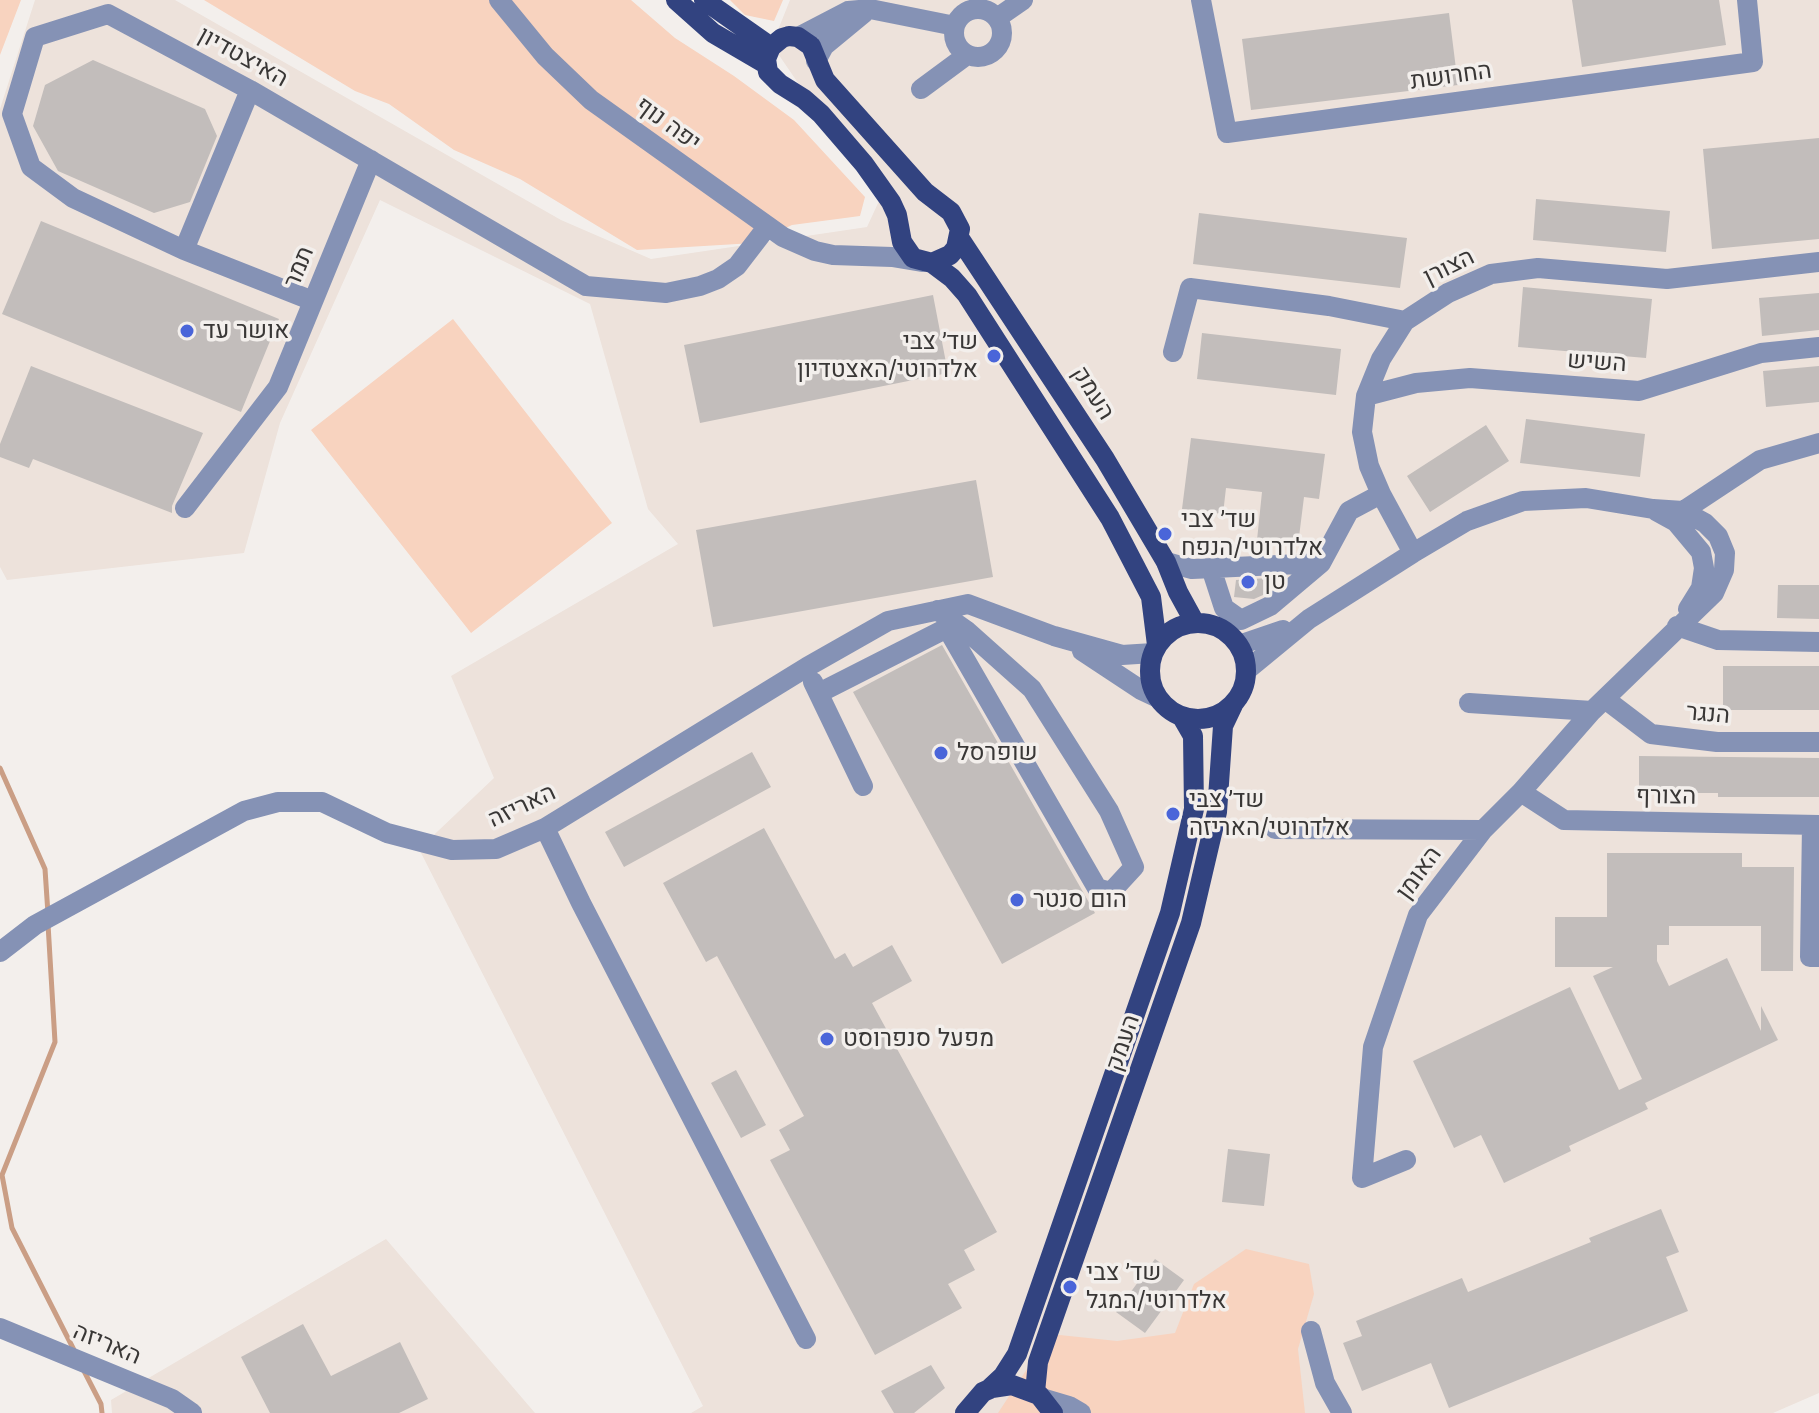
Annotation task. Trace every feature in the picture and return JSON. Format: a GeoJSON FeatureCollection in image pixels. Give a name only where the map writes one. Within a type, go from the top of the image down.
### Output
{"type":"FeatureCollection","features":[{"type":"Feature","properties":{"kind":"main road"},"geometry":{"type":"LineString","coordinates":[[676,0],[713,33],[769,56]]}},
{"type":"Feature","properties":{"kind":"main road"},"geometry":{"type":"LineString","coordinates":[[704,0],[769,56],[773,79],[821,114],[864,164],[891,202],[906,251],[952,278],[967,295],[1110,518],[1151,597],[1155,649],[1150,676],[1158,698],[1168,710],[1182,717],[1205,720],[1220,715],[1233,705],[1246,683],[1247,670],[1239,645],[1220,628],[1195,623],[1174,630],[1155,649]]}},
{"type":"Feature","properties":{"kind":"main road"},"geometry":{"type":"LineString","coordinates":[[769,56],[782,38],[798,37]]}},
{"type":"Feature","properties":{"kind":"main road","name":"העמק"},"geometry":{"type":"LineString","coordinates":[[798,37],[811,46],[825,80],[925,192],[951,212],[960,229],[960,239],[1044,364],[1166,562],[1195,623]]}},
{"type":"Feature","properties":{"kind":"main road"},"geometry":{"type":"LineString","coordinates":[[927,262],[950,255],[960,239]]}},
{"type":"Feature","properties":{"kind":"main road","name":"העמק"},"geometry":{"type":"LineString","coordinates":[[1043,1401],[1035,1372],[1191,923],[1217,812],[1223,726],[1233,705]]}},
{"type":"Feature","properties":{"kind":"main road","name":"העמק"},"geometry":{"type":"LineString","coordinates":[[965,1413],[975,1398],[1003,1376],[1017,1354],[1170,913],[1194,809],[1193,736],[1182,717]]}},
{"type":"Feature","properties":{"kind":"main road"},"geometry":{"type":"LineString","coordinates":[[988,1390],[1012,1385],[1043,1401]]}},
{"type":"Feature","properties":{"kind":"street","name":"יפה נוף"},"geometry":{"type":"LineString","coordinates":[[499,0],[545,56],[585,95],[767,227],[799,245],[833,255],[927,262]]}},
{"type":"Feature","properties":{"kind":"street"},"geometry":{"type":"LineString","coordinates":[[997,18],[1023,0]]}},
{"type":"Feature","properties":{"kind":"street","name":"החרושת"},"geometry":{"type":"LineString","coordinates":[[1201,0],[1227,133],[1753,62],[1747,0]]}},
{"type":"Feature","properties":{"kind":"street"},"geometry":{"type":"LineString","coordinates":[[798,37],[848,11],[870,9],[955,26]]}},
{"type":"Feature","properties":{"kind":"street"},"geometry":{"type":"LineString","coordinates":[[816,61],[824,46],[847,24],[870,9]]}},
{"type":"Feature","properties":{"kind":"street"},"geometry":{"type":"LineString","coordinates":[[978,9],[997,18],[1003,33],[997,49],[983,57],[967,55],[958,46],[955,26],[964,14],[978,9]]}},
{"type":"Feature","properties":{"kind":"street","name":"האיצטדיון"},"geometry":{"type":"LineString","coordinates":[[313,301],[184,250],[73,198],[31,167],[12,114],[35,37],[108,14],[250,90],[586,286],[666,293],[700,286],[718,279],[737,266],[767,227]]}},
{"type":"Feature","properties":{"kind":"street"},"geometry":{"type":"LineString","coordinates":[[921,89],[967,55]]}},
{"type":"Feature","properties":{"kind":"street"},"geometry":{"type":"LineString","coordinates":[[184,250],[250,90]]}},
{"type":"Feature","properties":{"kind":"street","name":"תמר"},"geometry":{"type":"LineString","coordinates":[[185,508],[278,387],[371,160]]}},
{"type":"Feature","properties":{"kind":"street","name":"יפה נוף"},"geometry":{"type":"LineString","coordinates":[[833,255],[873,249],[890,239],[899,228]]}},
{"type":"Feature","properties":{"kind":"street","name":"הצורן"},"geometry":{"type":"LineString","coordinates":[[1413,553],[1369,466],[1362,432],[1366,396],[1381,359],[1405,321],[1448,293],[1491,274],[1538,268],[1667,279],[1819,262]]}},
{"type":"Feature","properties":{"kind":"street"},"geometry":{"type":"LineString","coordinates":[[1173,352],[1190,288],[1329,306],[1405,321]]}},
{"type":"Feature","properties":{"kind":"street","name":"השיש"},"geometry":{"type":"LineString","coordinates":[[1366,396],[1416,383],[1470,378],[1639,391],[1761,353],[1819,347]]}},
{"type":"Feature","properties":{"kind":"street"},"geometry":{"type":"LineString","coordinates":[[1683,511],[1760,460],[1819,443]]}},
{"type":"Feature","properties":{"kind":"street"},"geometry":{"type":"LineString","coordinates":[[1211,568],[1224,608],[1241,620],[1270,606],[1321,563],[1349,511],[1381,494]]}},
{"type":"Feature","properties":{"kind":"street"},"geometry":{"type":"LineString","coordinates":[[1247,670],[1309,619],[1413,553],[1467,521],[1523,501],[1586,498],[1683,511],[1705,523],[1718,536],[1725,553],[1724,570],[1714,593],[1677,626]]}},
{"type":"Feature","properties":{"kind":"street"},"geometry":{"type":"LineString","coordinates":[[1653,509],[1676,522],[1701,552],[1704,568],[1701,588],[1677,626]]}},
{"type":"Feature","properties":{"kind":"street"},"geometry":{"type":"LineString","coordinates":[[1166,562],[1192,569],[1321,563]]}},
{"type":"Feature","properties":{"kind":"street","name":"האריזה"},"geometry":{"type":"LineString","coordinates":[[0,952],[35,925],[244,811],[278,802],[322,802],[387,833],[452,850],[496,849],[545,828],[807,667],[888,621],[942,619],[968,604],[1054,636],[1122,655],[1155,649]]}},
{"type":"Feature","properties":{"kind":"street"},"geometry":{"type":"LineString","coordinates":[[942,619],[967,631],[1032,689],[1109,811],[1134,867],[1111,892],[1097,888],[942,619]]}},
{"type":"Feature","properties":{"kind":"street"},"geometry":{"type":"LineString","coordinates":[[819,693],[942,619]]}},
{"type":"Feature","properties":{"kind":"street"},"geometry":{"type":"LineString","coordinates":[[1239,645],[1309,619]]}},
{"type":"Feature","properties":{"kind":"street"},"geometry":{"type":"LineString","coordinates":[[1677,626],[1718,640],[1819,642]]}},
{"type":"Feature","properties":{"kind":"street","name":"האומן"},"geometry":{"type":"LineString","coordinates":[[1406,1160],[1362,1178],[1373,1047],[1418,915],[1483,830],[1598,705],[1677,626]]}},
{"type":"Feature","properties":{"kind":"street","name":"האריזה"},"geometry":{"type":"LineString","coordinates":[[1054,636],[1158,698]]}},
{"type":"Feature","properties":{"kind":"street"},"geometry":{"type":"LineString","coordinates":[[807,667],[863,786]]}},
{"type":"Feature","properties":{"kind":"street"},"geometry":{"type":"LineString","coordinates":[[1469,703],[1598,705]]}},
{"type":"Feature","properties":{"kind":"street","name":"הנגר"},"geometry":{"type":"LineString","coordinates":[[1598,705],[1651,734],[1717,742],[1819,742]]}},
{"type":"Feature","properties":{"kind":"street","name":"הצורף"},"geometry":{"type":"LineString","coordinates":[[1521,792],[1564,820],[1815,825]]}},
{"type":"Feature","properties":{"kind":"street"},"geometry":{"type":"LineString","coordinates":[[1815,825],[1810,957],[1819,957]]}},
{"type":"Feature","properties":{"kind":"street"},"geometry":{"type":"LineString","coordinates":[[545,828],[806,1339]]}},
{"type":"Feature","properties":{"kind":"street"},"geometry":{"type":"LineString","coordinates":[[1275,829],[1483,830]]}},
{"type":"Feature","properties":{"kind":"street","name":"האריזה"},"geometry":{"type":"LineString","coordinates":[[0,1328],[172,1399],[192,1413]]}},
{"type":"Feature","properties":{"kind":"street"},"geometry":{"type":"LineString","coordinates":[[1311,1331],[1325,1383],[1342,1413]]}},
{"type":"Feature","properties":{"kind":"street"},"geometry":{"type":"LineString","coordinates":[[1043,1401],[1069,1406],[1081,1413]]}},
{"type":"Feature","properties":{"kind":"shaded area"},"geometry":{"type":"Polygon","coordinates":[[[0,0],[21,0],[0,55],[0,0]]]}},
{"type":"Feature","properties":{"kind":"shaded area"},"geometry":{"type":"Polygon","coordinates":[[[35,0],[175,0],[561,220],[651,259],[867,227],[879,201],[772,45],[790,0],[1819,0],[1819,1393],[1773,1413],[691,1413],[703,1406],[419,849],[494,778],[451,676],[678,544],[648,509],[590,304],[380,200],[280,423],[244,553],[7,580],[0,567],[0,109],[35,0]]]}},
{"type":"Feature","properties":{"kind":"shaded area"},"geometry":{"type":"Polygon","coordinates":[[[204,0],[631,0],[675,38],[794,120],[865,197],[860,216],[792,225],[754,243],[637,250],[520,179],[454,150],[389,104],[355,91],[204,0]]]}},
{"type":"Feature","properties":{"kind":"shaded area"},"geometry":{"type":"Polygon","coordinates":[[[730,0],[783,0],[774,21],[745,15],[730,0]]]}},
{"type":"Feature","properties":{"kind":"shaded area"},"geometry":{"type":"Polygon","coordinates":[[[453,319],[612,523],[471,633],[311,430],[453,319]]]}},
{"type":"Feature","properties":{"kind":"shaded area"},"geometry":{"type":"Polygon","coordinates":[[[386,1239],[535,1413],[112,1413],[111,1400],[386,1239]]]}},
{"type":"Feature","properties":{"kind":"shaded area"},"geometry":{"type":"Polygon","coordinates":[[[1246,1249],[1309,1264],[1314,1294],[1298,1349],[1305,1413],[998,1413],[1050,1334],[1117,1341],[1175,1333],[1194,1284],[1246,1249]]]}},
{"type":"Feature","properties":{"kind":"building"},"geometry":{"type":"Polygon","coordinates":[[[1572,0],[1719,0],[1726,45],[1582,67],[1572,0]]]}},
{"type":"Feature","properties":{"kind":"building"},"geometry":{"type":"Polygon","coordinates":[[[1449,13],[1458,85],[1251,110],[1242,39],[1449,13]]]}},
{"type":"Feature","properties":{"kind":"building"},"geometry":{"type":"Polygon","coordinates":[[[93,60],[205,109],[217,136],[190,202],[154,213],[58,171],[33,126],[45,85],[93,60]]]}},
{"type":"Feature","properties":{"kind":"building"},"geometry":{"type":"Polygon","coordinates":[[[1819,138],[1819,239],[1712,249],[1703,149],[1819,138]]]}},
{"type":"Feature","properties":{"kind":"building"},"geometry":{"type":"Polygon","coordinates":[[[1536,199],[1670,211],[1666,252],[1533,240],[1536,199]]]}},
{"type":"Feature","properties":{"kind":"building"},"geometry":{"type":"Polygon","coordinates":[[[1199,213],[1407,238],[1400,288],[1193,264],[1199,213]]]}},
{"type":"Feature","properties":{"kind":"building"},"geometry":{"type":"Polygon","coordinates":[[[41,221],[279,319],[241,412],[2,314],[41,221]]]}},
{"type":"Feature","properties":{"kind":"building"},"geometry":{"type":"Polygon","coordinates":[[[1523,287],[1652,299],[1646,358],[1518,347],[1523,287]]]}},
{"type":"Feature","properties":{"kind":"building"},"geometry":{"type":"Polygon","coordinates":[[[1819,293],[1819,330],[1762,336],[1759,298],[1819,293]]]}},
{"type":"Feature","properties":{"kind":"building"},"geometry":{"type":"Polygon","coordinates":[[[933,295],[948,373],[700,423],[684,345],[933,295]]]}},
{"type":"Feature","properties":{"kind":"building"},"geometry":{"type":"Polygon","coordinates":[[[1202,333],[1341,349],[1336,395],[1197,379],[1202,333]]]}},
{"type":"Feature","properties":{"kind":"building"},"geometry":{"type":"Polygon","coordinates":[[[31,366],[203,433],[172,506],[172,513],[33,459],[29,468],[0,457],[0,444],[31,366]]]}},
{"type":"Feature","properties":{"kind":"building"},"geometry":{"type":"Polygon","coordinates":[[[1819,366],[1819,402],[1766,407],[1763,371],[1819,366]]]}},
{"type":"Feature","properties":{"kind":"building"},"geometry":{"type":"Polygon","coordinates":[[[1526,419],[1645,434],[1640,477],[1520,463],[1526,419]]]}},
{"type":"Feature","properties":{"kind":"building"},"geometry":{"type":"Polygon","coordinates":[[[1486,425],[1509,461],[1430,512],[1407,476],[1486,425]]]}},
{"type":"Feature","properties":{"kind":"building"},"geometry":{"type":"Polygon","coordinates":[[[1191,438],[1325,454],[1319,499],[1304,497],[1298,545],[1257,540],[1262,492],[1226,488],[1223,514],[1182,509],[1191,438]]]}},
{"type":"Feature","properties":{"kind":"building"},"geometry":{"type":"Polygon","coordinates":[[[976,480],[993,577],[713,627],[696,530],[976,480]]]}},
{"type":"Feature","properties":{"kind":"building"},"geometry":{"type":"Polygon","coordinates":[[[1268,578],[1267,592],[1263,595],[1254,599],[1234,597],[1236,580],[1268,578]]]}},
{"type":"Feature","properties":{"kind":"building"},"geometry":{"type":"Polygon","coordinates":[[[1778,585],[1819,585],[1819,619],[1777,618],[1778,585]]]}},
{"type":"Feature","properties":{"kind":"building"},"geometry":{"type":"Polygon","coordinates":[[[942,645],[1095,913],[1002,964],[853,692],[942,645]]]}},
{"type":"Feature","properties":{"kind":"building"},"geometry":{"type":"Polygon","coordinates":[[[1723,666],[1819,666],[1819,710],[1723,710],[1723,666]]]}},
{"type":"Feature","properties":{"kind":"building"},"geometry":{"type":"Polygon","coordinates":[[[752,752],[771,787],[624,867],[605,832],[752,752]]]}},
{"type":"Feature","properties":{"kind":"building"},"geometry":{"type":"Polygon","coordinates":[[[1639,756],[1819,758],[1819,797],[1639,793],[1639,756]]]}},
{"type":"Feature","properties":{"kind":"building","name":"מפעל סנפרוסט"},"geometry":{"type":"Polygon","coordinates":[[[764,828],[835,959],[845,953],[853,967],[892,945],[912,981],[872,1003],[997,1232],[964,1250],[975,1270],[948,1284],[962,1308],[875,1355],[770,1160],[790,1150],[779,1130],[804,1116],[717,956],[706,962],[663,883],[764,828]]]}},
{"type":"Feature","properties":{"kind":"building"},"geometry":{"type":"Polygon","coordinates":[[[1607,853],[1742,853],[1742,867],[1794,867],[1793,971],[1761,971],[1761,926],[1669,926],[1669,945],[1657,945],[1657,961],[1669,986],[1727,958],[1761,1031],[1761,1006],[1778,1040],[1645,1103],[1648,1109],[1569,1146],[1571,1151],[1504,1183],[1481,1135],[1454,1148],[1413,1061],[1570,987],[1619,1090],[1642,1079],[1593,976],[1613,967],[1555,967],[1555,917],[1607,917],[1607,853]]]}},
{"type":"Feature","properties":{"kind":"building"},"geometry":{"type":"Polygon","coordinates":[[[736,1070],[766,1125],[741,1138],[711,1083],[736,1070]]]}},
{"type":"Feature","properties":{"kind":"building"},"geometry":{"type":"Polygon","coordinates":[[[1228,1149],[1270,1154],[1264,1206],[1222,1202],[1228,1149]]]}},
{"type":"Feature","properties":{"kind":"building"},"geometry":{"type":"Polygon","coordinates":[[[1661,1209],[1679,1252],[1666,1257],[1688,1311],[1449,1408],[1431,1363],[1362,1391],[1343,1343],[1362,1336],[1356,1321],[1462,1278],[1468,1292],[1591,1242],[1589,1238],[1661,1209]]]}},
{"type":"Feature","properties":{"kind":"building"},"geometry":{"type":"Polygon","coordinates":[[[1155,1259],[1184,1280],[1145,1333],[1116,1312],[1155,1259]]]}},
{"type":"Feature","properties":{"kind":"building"},"geometry":{"type":"Polygon","coordinates":[[[303,1324],[331,1376],[400,1342],[428,1399],[399,1413],[270,1413],[241,1357],[303,1324]]]}},
{"type":"Feature","properties":{"kind":"building"},"geometry":{"type":"Polygon","coordinates":[[[931,1365],[945,1388],[914,1413],[894,1413],[881,1391],[931,1365]]]}},
{"type":"Feature","properties":{"kind":"waterway"},"geometry":{"type":"LineString","coordinates":[[0,768],[45,869],[48,914]]}},
{"type":"Feature","properties":{"kind":"waterway"},"geometry":{"type":"LineString","coordinates":[[48,924],[55,1042],[2,1175],[12,1228],[75,1352]]}},
{"type":"Feature","properties":{"kind":"waterway"},"geometry":{"type":"LineString","coordinates":[[84,1371],[101,1404],[102,1413]]}},
{"type":"Feature","properties":{"kind":"place","name":"אושר עד"},"geometry":{"type":"Point","coordinates":[187,331]}},
{"type":"Feature","properties":{"kind":"place","name":"שד׳ צבי אלדרוטי/האצטדיון"},"geometry":{"type":"Point","coordinates":[994,356]}},
{"type":"Feature","properties":{"kind":"place","name":"שד׳ צבי אלדרוטי/הנפח"},"geometry":{"type":"Point","coordinates":[1165,534]}},
{"type":"Feature","properties":{"kind":"place","name":"טן"},"geometry":{"type":"Point","coordinates":[1248,582]}},
{"type":"Feature","properties":{"kind":"place","name":"שופרסל"},"geometry":{"type":"Point","coordinates":[941,753]}},
{"type":"Feature","properties":{"kind":"place","name":"שד׳ צבי אלדרוטי/האריזה"},"geometry":{"type":"Point","coordinates":[1173,814]}},
{"type":"Feature","properties":{"kind":"place","name":"הום סנטר"},"geometry":{"type":"Point","coordinates":[1017,900]}},
{"type":"Feature","properties":{"kind":"place","name":"מפעל סנפרוסט"},"geometry":{"type":"Point","coordinates":[827,1039]}},
{"type":"Feature","properties":{"kind":"place","name":"שד׳ צבי אלדרוטי/המגל"},"geometry":{"type":"Point","coordinates":[1070,1287]}}]}
